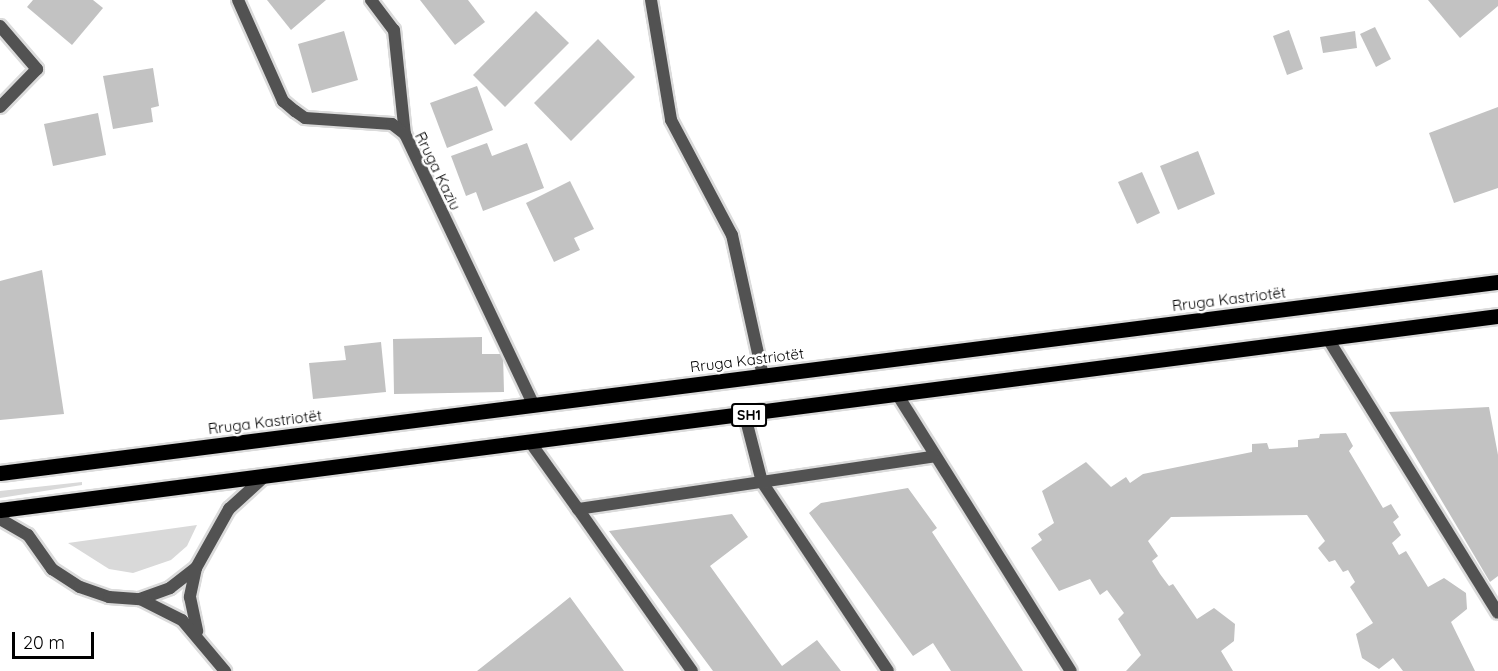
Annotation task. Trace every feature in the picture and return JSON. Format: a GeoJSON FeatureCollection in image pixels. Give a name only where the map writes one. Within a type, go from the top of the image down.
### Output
{"type":"FeatureCollection","features":[{"type":"Feature","properties":{"kind":"main road","name":"Rruga Kastriotët"},"geometry":{"type":"LineString","coordinates":[[0,473],[1498,282]]}},
{"type":"Feature","properties":{"kind":"main road","name":"SH1"},"geometry":{"type":"LineString","coordinates":[[0,510],[273,471],[745,416],[1498,316]]}},
{"type":"Feature","properties":{"kind":"street","name":"Rruga Kaziu"},"geometry":{"type":"LineString","coordinates":[[238,0],[283,101],[295,111],[305,118],[392,124],[405,134],[534,406]]}},
{"type":"Feature","properties":{"kind":"street"},"geometry":{"type":"LineString","coordinates":[[371,0],[394,30],[405,134]]}},
{"type":"Feature","properties":{"kind":"street"},"geometry":{"type":"LineString","coordinates":[[651,0],[671,120],[732,235],[763,376]]}},
{"type":"Feature","properties":{"kind":"street"},"geometry":{"type":"LineString","coordinates":[[0,26],[37,69],[0,107]]}},
{"type":"Feature","properties":{"kind":"street"},"geometry":{"type":"LineString","coordinates":[[1328,339],[1498,613]]}},
{"type":"Feature","properties":{"kind":"street"},"geometry":{"type":"LineString","coordinates":[[897,394],[932,457],[1071,671]]}},
{"type":"Feature","properties":{"kind":"street"},"geometry":{"type":"LineString","coordinates":[[745,416],[762,482],[888,671]]}},
{"type":"Feature","properties":{"kind":"street"},"geometry":{"type":"LineString","coordinates":[[530,442],[692,671]]}},
{"type":"Feature","properties":{"kind":"street"},"geometry":{"type":"LineString","coordinates":[[578,509],[932,457]]}},
{"type":"Feature","properties":{"kind":"street"},"geometry":{"type":"LineString","coordinates":[[140,599],[170,588],[196,568],[246,488],[273,471]]}},
{"type":"Feature","properties":{"kind":"street"},"geometry":{"type":"LineString","coordinates":[[0,519],[28,535],[52,569],[80,587],[109,597],[140,599],[182,620],[225,671]]}},
{"type":"Feature","properties":{"kind":"street"},"geometry":{"type":"LineString","coordinates":[[196,568],[191,619],[201,640]]}},
{"type":"Feature","properties":{"kind":"shaded area"},"geometry":{"type":"Polygon","coordinates":[[[82,482],[82,485],[0,498],[0,491],[82,482]]]}},
{"type":"Feature","properties":{"kind":"shaded area"},"geometry":{"type":"Polygon","coordinates":[[[197,525],[187,546],[171,560],[133,573],[109,569],[68,543],[197,525]]]}},
{"type":"Feature","properties":{"kind":"building"},"geometry":{"type":"Polygon","coordinates":[[[33,0],[93,0],[103,8],[72,45],[27,7],[33,0]]]}},
{"type":"Feature","properties":{"kind":"building"},"geometry":{"type":"Polygon","coordinates":[[[267,0],[326,0],[291,30],[267,0]]]}},
{"type":"Feature","properties":{"kind":"building"},"geometry":{"type":"Polygon","coordinates":[[[420,0],[468,0],[485,22],[455,45],[420,0]]]}},
{"type":"Feature","properties":{"kind":"building"},"geometry":{"type":"Polygon","coordinates":[[[1428,0],[1498,0],[1498,6],[1460,38],[1428,0]]]}},
{"type":"Feature","properties":{"kind":"building"},"geometry":{"type":"Polygon","coordinates":[[[536,11],[569,43],[505,107],[473,75],[536,11]]]}},
{"type":"Feature","properties":{"kind":"building"},"geometry":{"type":"Polygon","coordinates":[[[1375,27],[1391,59],[1376,67],[1360,34],[1375,27]]]}},
{"type":"Feature","properties":{"kind":"building"},"geometry":{"type":"Polygon","coordinates":[[[1289,30],[1303,69],[1287,75],[1273,36],[1289,30]]]}},
{"type":"Feature","properties":{"kind":"building"},"geometry":{"type":"Polygon","coordinates":[[[344,31],[358,80],[312,93],[298,44],[344,31]]]}},
{"type":"Feature","properties":{"kind":"building"},"geometry":{"type":"Polygon","coordinates":[[[1355,31],[1357,48],[1323,53],[1320,37],[1355,31]]]}},
{"type":"Feature","properties":{"kind":"building"},"geometry":{"type":"Polygon","coordinates":[[[598,39],[635,77],[571,141],[534,103],[598,39]]]}},
{"type":"Feature","properties":{"kind":"building"},"geometry":{"type":"Polygon","coordinates":[[[153,68],[159,106],[151,108],[153,122],[113,129],[103,76],[153,68]]]}},
{"type":"Feature","properties":{"kind":"building"},"geometry":{"type":"Polygon","coordinates":[[[477,86],[493,130],[447,148],[430,103],[477,86]]]}},
{"type":"Feature","properties":{"kind":"building"},"geometry":{"type":"Polygon","coordinates":[[[1498,107],[1498,188],[1454,203],[1429,133],[1498,107]]]}},
{"type":"Feature","properties":{"kind":"building"},"geometry":{"type":"Polygon","coordinates":[[[98,113],[106,155],[53,166],[44,124],[98,113]]]}},
{"type":"Feature","properties":{"kind":"building"},"geometry":{"type":"Polygon","coordinates":[[[487,143],[492,156],[527,143],[544,188],[483,211],[476,192],[466,196],[451,156],[487,143]]]}},
{"type":"Feature","properties":{"kind":"building"},"geometry":{"type":"Polygon","coordinates":[[[1198,151],[1215,194],[1178,210],[1160,166],[1198,151]]]}},
{"type":"Feature","properties":{"kind":"building"},"geometry":{"type":"Polygon","coordinates":[[[1142,172],[1160,213],[1137,224],[1118,182],[1142,172]]]}},
{"type":"Feature","properties":{"kind":"building"},"geometry":{"type":"Polygon","coordinates":[[[570,181],[594,229],[574,238],[580,250],[554,262],[526,203],[570,181]]]}},
{"type":"Feature","properties":{"kind":"building"},"geometry":{"type":"Polygon","coordinates":[[[42,270],[64,414],[0,420],[0,281],[42,270]]]}},
{"type":"Feature","properties":{"kind":"building"},"geometry":{"type":"Polygon","coordinates":[[[482,337],[482,354],[503,354],[504,392],[394,394],[393,339],[482,337]]]}},
{"type":"Feature","properties":{"kind":"building"},"geometry":{"type":"Polygon","coordinates":[[[381,342],[386,392],[313,399],[309,363],[346,360],[344,346],[381,342]]]}},
{"type":"Feature","properties":{"kind":"building"},"geometry":{"type":"Polygon","coordinates":[[[1489,407],[1498,455],[1498,576],[1490,582],[1389,412],[1489,407]]]}},
{"type":"Feature","properties":{"kind":"building"},"geometry":{"type":"Polygon","coordinates":[[[1346,433],[1353,446],[1349,451],[1383,508],[1391,504],[1399,517],[1393,522],[1401,535],[1392,543],[1399,555],[1406,551],[1428,587],[1444,578],[1466,593],[1467,609],[1451,622],[1475,671],[1403,671],[1393,658],[1379,669],[1362,658],[1356,634],[1373,623],[1350,587],[1355,582],[1348,570],[1343,572],[1335,560],[1329,562],[1318,548],[1325,541],[1307,515],[1171,517],[1148,541],[1158,556],[1152,561],[1160,574],[1169,586],[1173,584],[1197,619],[1214,608],[1235,624],[1234,641],[1221,651],[1233,671],[1126,671],[1141,655],[1118,619],[1124,613],[1107,590],[1100,595],[1090,579],[1059,591],[1031,548],[1042,540],[1038,534],[1054,523],[1042,491],[1086,462],[1111,487],[1126,477],[1130,483],[1143,474],[1252,452],[1252,444],[1267,443],[1269,449],[1298,447],[1298,440],[1319,438],[1320,434],[1346,433]]]}},
{"type":"Feature","properties":{"kind":"building"},"geometry":{"type":"Polygon","coordinates":[[[908,488],[937,528],[932,532],[1023,671],[951,671],[933,643],[913,656],[809,513],[821,503],[908,488]]]}},
{"type":"Feature","properties":{"kind":"building"},"geometry":{"type":"Polygon","coordinates":[[[732,514],[748,537],[710,566],[782,666],[817,640],[841,671],[713,671],[609,531],[732,514]]]}},
{"type":"Feature","properties":{"kind":"building"},"geometry":{"type":"Polygon","coordinates":[[[570,597],[624,671],[477,671],[549,614],[570,597]]]}}]}
